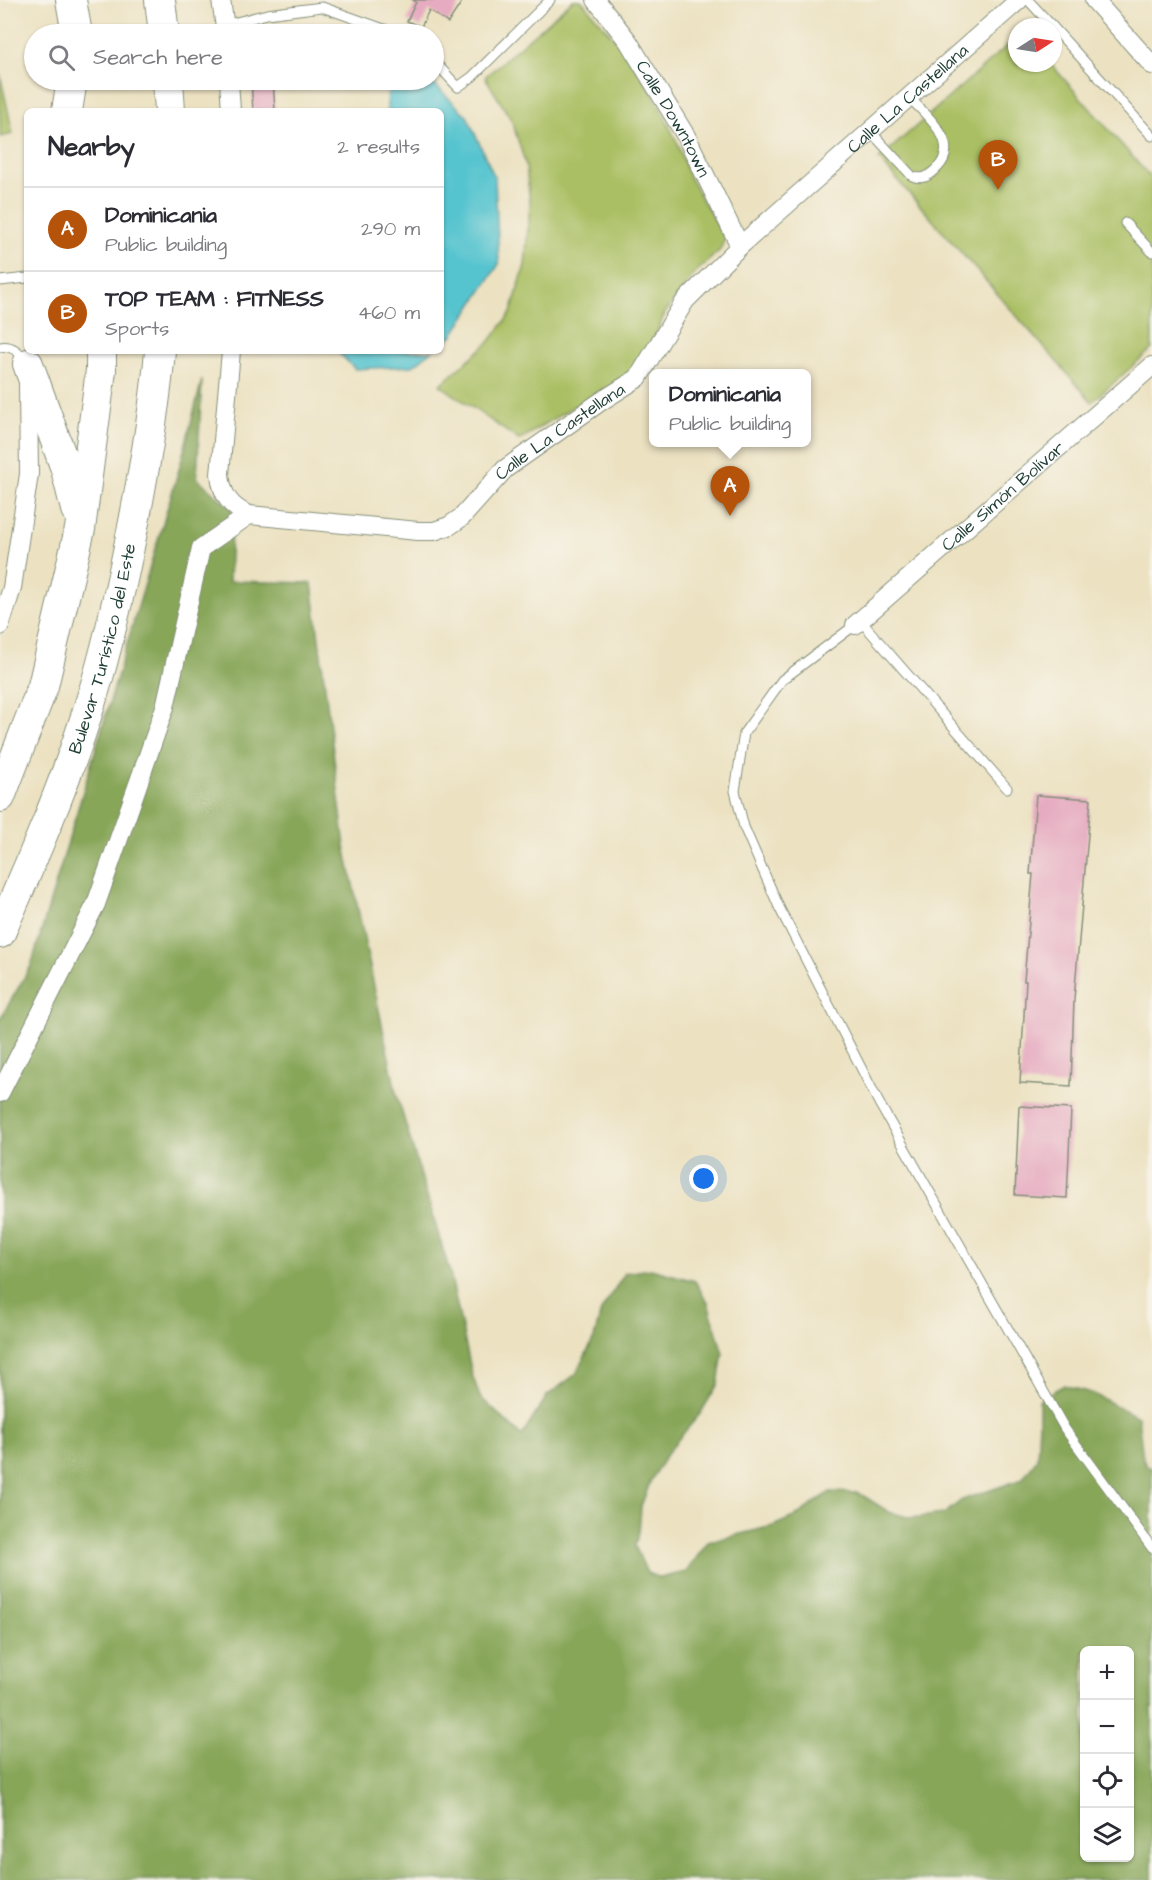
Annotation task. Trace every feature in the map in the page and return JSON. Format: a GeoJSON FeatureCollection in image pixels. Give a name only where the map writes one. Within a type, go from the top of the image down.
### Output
{"type":"FeatureCollection","features":[{"type":"Feature","properties":{"kind":"highway"},"geometry":{"type":"LineString","coordinates":[[71,0],[75,24]]}},
{"type":"Feature","properties":{"kind":"highway"},"geometry":{"type":"LineString","coordinates":[[160,0],[163,24]]}},
{"type":"Feature","properties":{"kind":"highway"},"geometry":{"type":"LineString","coordinates":[[67,108],[70,90]]}},
{"type":"Feature","properties":{"kind":"highway"},"geometry":{"type":"LineString","coordinates":[[83,90],[86,108]]}},
{"type":"Feature","properties":{"kind":"highway"},"geometry":{"type":"LineString","coordinates":[[169,90],[170,108]]}},
{"type":"Feature","properties":{"kind":"highway"},"geometry":{"type":"LineString","coordinates":[[0,797],[43,686],[80,529],[101,370],[101,354]]}},
{"type":"Feature","properties":{"kind":"highway","name":"Bulevar Turístico del Este"},"geometry":{"type":"LineString","coordinates":[[0,933],[45,829],[90,706],[110,634],[142,478],[157,393],[160,354]]}},
{"type":"Feature","properties":{"kind":"highway"},"geometry":{"type":"LineString","coordinates":[[29,357],[66,469],[80,529]]}},
{"type":"Feature","properties":{"kind":"street"},"geometry":{"type":"LineString","coordinates":[[221,0],[224,24]]}},
{"type":"Feature","properties":{"kind":"street","name":"Calle Downtown"},"geometry":{"type":"LineString","coordinates":[[596,0],[628,41],[686,136],[740,246]]}},
{"type":"Feature","properties":{"kind":"street","name":"Calle La Castellana"},"geometry":{"type":"LineString","coordinates":[[249,515],[418,531],[434,531],[449,526],[462,517],[505,469],[638,378],[685,301],[740,246],[1019,0]]}},
{"type":"Feature","properties":{"kind":"street"},"geometry":{"type":"LineString","coordinates":[[1094,0],[1152,65]]}},
{"type":"Feature","properties":{"kind":"street"},"geometry":{"type":"LineString","coordinates":[[230,90],[231,108]]}},
{"type":"Feature","properties":{"kind":"street"},"geometry":{"type":"LineString","coordinates":[[0,1093],[96,904],[165,707],[201,548],[249,515],[231,504],[221,485],[220,474],[231,354]]}},
{"type":"Feature","properties":{"kind":"street"},"geometry":{"type":"LineString","coordinates":[[0,627],[12,588],[28,474],[29,357]]}},
{"type":"Feature","properties":{"kind":"street","name":"Calle Simón Bolívar"},"geometry":{"type":"LineString","coordinates":[[858,623],[1152,366]]}},
{"type":"Feature","properties":{"kind":"lane"},"geometry":{"type":"LineString","coordinates":[[444,72],[458,87],[472,77],[550,0]]}},
{"type":"Feature","properties":{"kind":"lane"},"geometry":{"type":"LineString","coordinates":[[1028,0],[1045,18]]}},
{"type":"Feature","properties":{"kind":"lane"},"geometry":{"type":"LineString","coordinates":[[241,24],[267,14],[322,7],[370,24]]}},
{"type":"Feature","properties":{"kind":"lane"},"geometry":{"type":"LineString","coordinates":[[1062,37],[1152,136]]}},
{"type":"Feature","properties":{"kind":"lane"},"geometry":{"type":"LineString","coordinates":[[870,131],[912,176],[918,179],[934,171],[941,164],[945,154],[944,137],[909,97]]}},
{"type":"Feature","properties":{"kind":"lane"},"geometry":{"type":"LineString","coordinates":[[1125,223],[1152,252]]}},
{"type":"Feature","properties":{"kind":"lane"},"geometry":{"type":"LineString","coordinates":[[0,281],[24,278]]}},
{"type":"Feature","properties":{"kind":"lane"},"geometry":{"type":"LineString","coordinates":[[0,347],[6,345],[29,357]]}},
{"type":"Feature","properties":{"kind":"lane"},"geometry":{"type":"LineString","coordinates":[[1007,788],[858,623],[782,680],[744,733],[735,791],[744,827],[779,907],[879,1103],[1065,1429],[1152,1548]]}},
{"type":"Feature","properties":{"kind":"green space"},"geometry":{"type":"Polygon","coordinates":[[[573,0],[581,0],[621,46],[652,92],[677,142],[689,177],[725,238],[720,250],[696,272],[665,313],[651,346],[623,381],[573,407],[519,440],[440,385],[490,341],[511,313],[525,265],[530,204],[526,166],[512,121],[485,77],[573,0]]]}},
{"type":"Feature","properties":{"kind":"green space"},"geometry":{"type":"Polygon","coordinates":[[[1008,45],[1008,72],[1058,72],[1152,179],[1152,349],[1092,402],[879,159],[1008,45]]]}},
{"type":"Feature","properties":{"kind":"green space"},"geometry":{"type":"Polygon","coordinates":[[[0,74],[13,134],[0,137],[0,74]]]}},
{"type":"Feature","properties":{"kind":"green space"},"geometry":{"type":"Polygon","coordinates":[[[202,380],[197,478],[232,509],[229,581],[312,583],[345,846],[396,1092],[450,1273],[472,1374],[480,1397],[522,1436],[547,1396],[576,1374],[594,1338],[601,1311],[625,1273],[651,1269],[695,1281],[708,1303],[723,1353],[718,1384],[700,1414],[670,1449],[651,1480],[641,1506],[639,1533],[635,1546],[647,1573],[660,1578],[686,1572],[708,1542],[773,1526],[796,1516],[830,1492],[859,1493],[889,1512],[911,1518],[944,1514],[962,1500],[1022,1479],[1037,1459],[1039,1400],[1064,1385],[1094,1394],[1138,1417],[1143,1458],[1146,1466],[1152,1468],[1152,1880],[0,1880],[0,1019],[31,966],[180,466],[202,380]]]}},
{"type":"Feature","properties":{"kind":"water"},"geometry":{"type":"Polygon","coordinates":[[[388,90],[440,90],[467,116],[495,178],[499,264],[453,335],[444,342],[444,108],[387,108],[388,90]]]}},
{"type":"Feature","properties":{"kind":"water"},"geometry":{"type":"Polygon","coordinates":[[[340,354],[428,354],[413,366],[355,369],[340,354]]]}},
{"type":"Feature","properties":{"kind":"building"},"geometry":{"type":"Polygon","coordinates":[[[413,0],[463,0],[448,23],[429,10],[422,24],[407,21],[416,2],[413,0]]]}},
{"type":"Feature","properties":{"kind":"building"},"geometry":{"type":"Polygon","coordinates":[[[252,90],[274,90],[275,108],[253,108],[252,90]]]}},
{"type":"Feature","properties":{"kind":"building"},"geometry":{"type":"Polygon","coordinates":[[[1036,795],[1091,799],[1074,999],[1071,1086],[1020,1083],[1036,795]]]}},
{"type":"Feature","properties":{"kind":"building"},"geometry":{"type":"Polygon","coordinates":[[[1019,1106],[1071,1109],[1067,1198],[1015,1195],[1019,1106]]]}},
{"type":"Feature","properties":{"kind":"place","name":"TOP TEAM : FITNESS"},"geometry":{"type":"Point","coordinates":[998,190]}},
{"type":"Feature","properties":{"kind":"place","name":"Dominicania"},"geometry":{"type":"Point","coordinates":[730,516]}}]}
